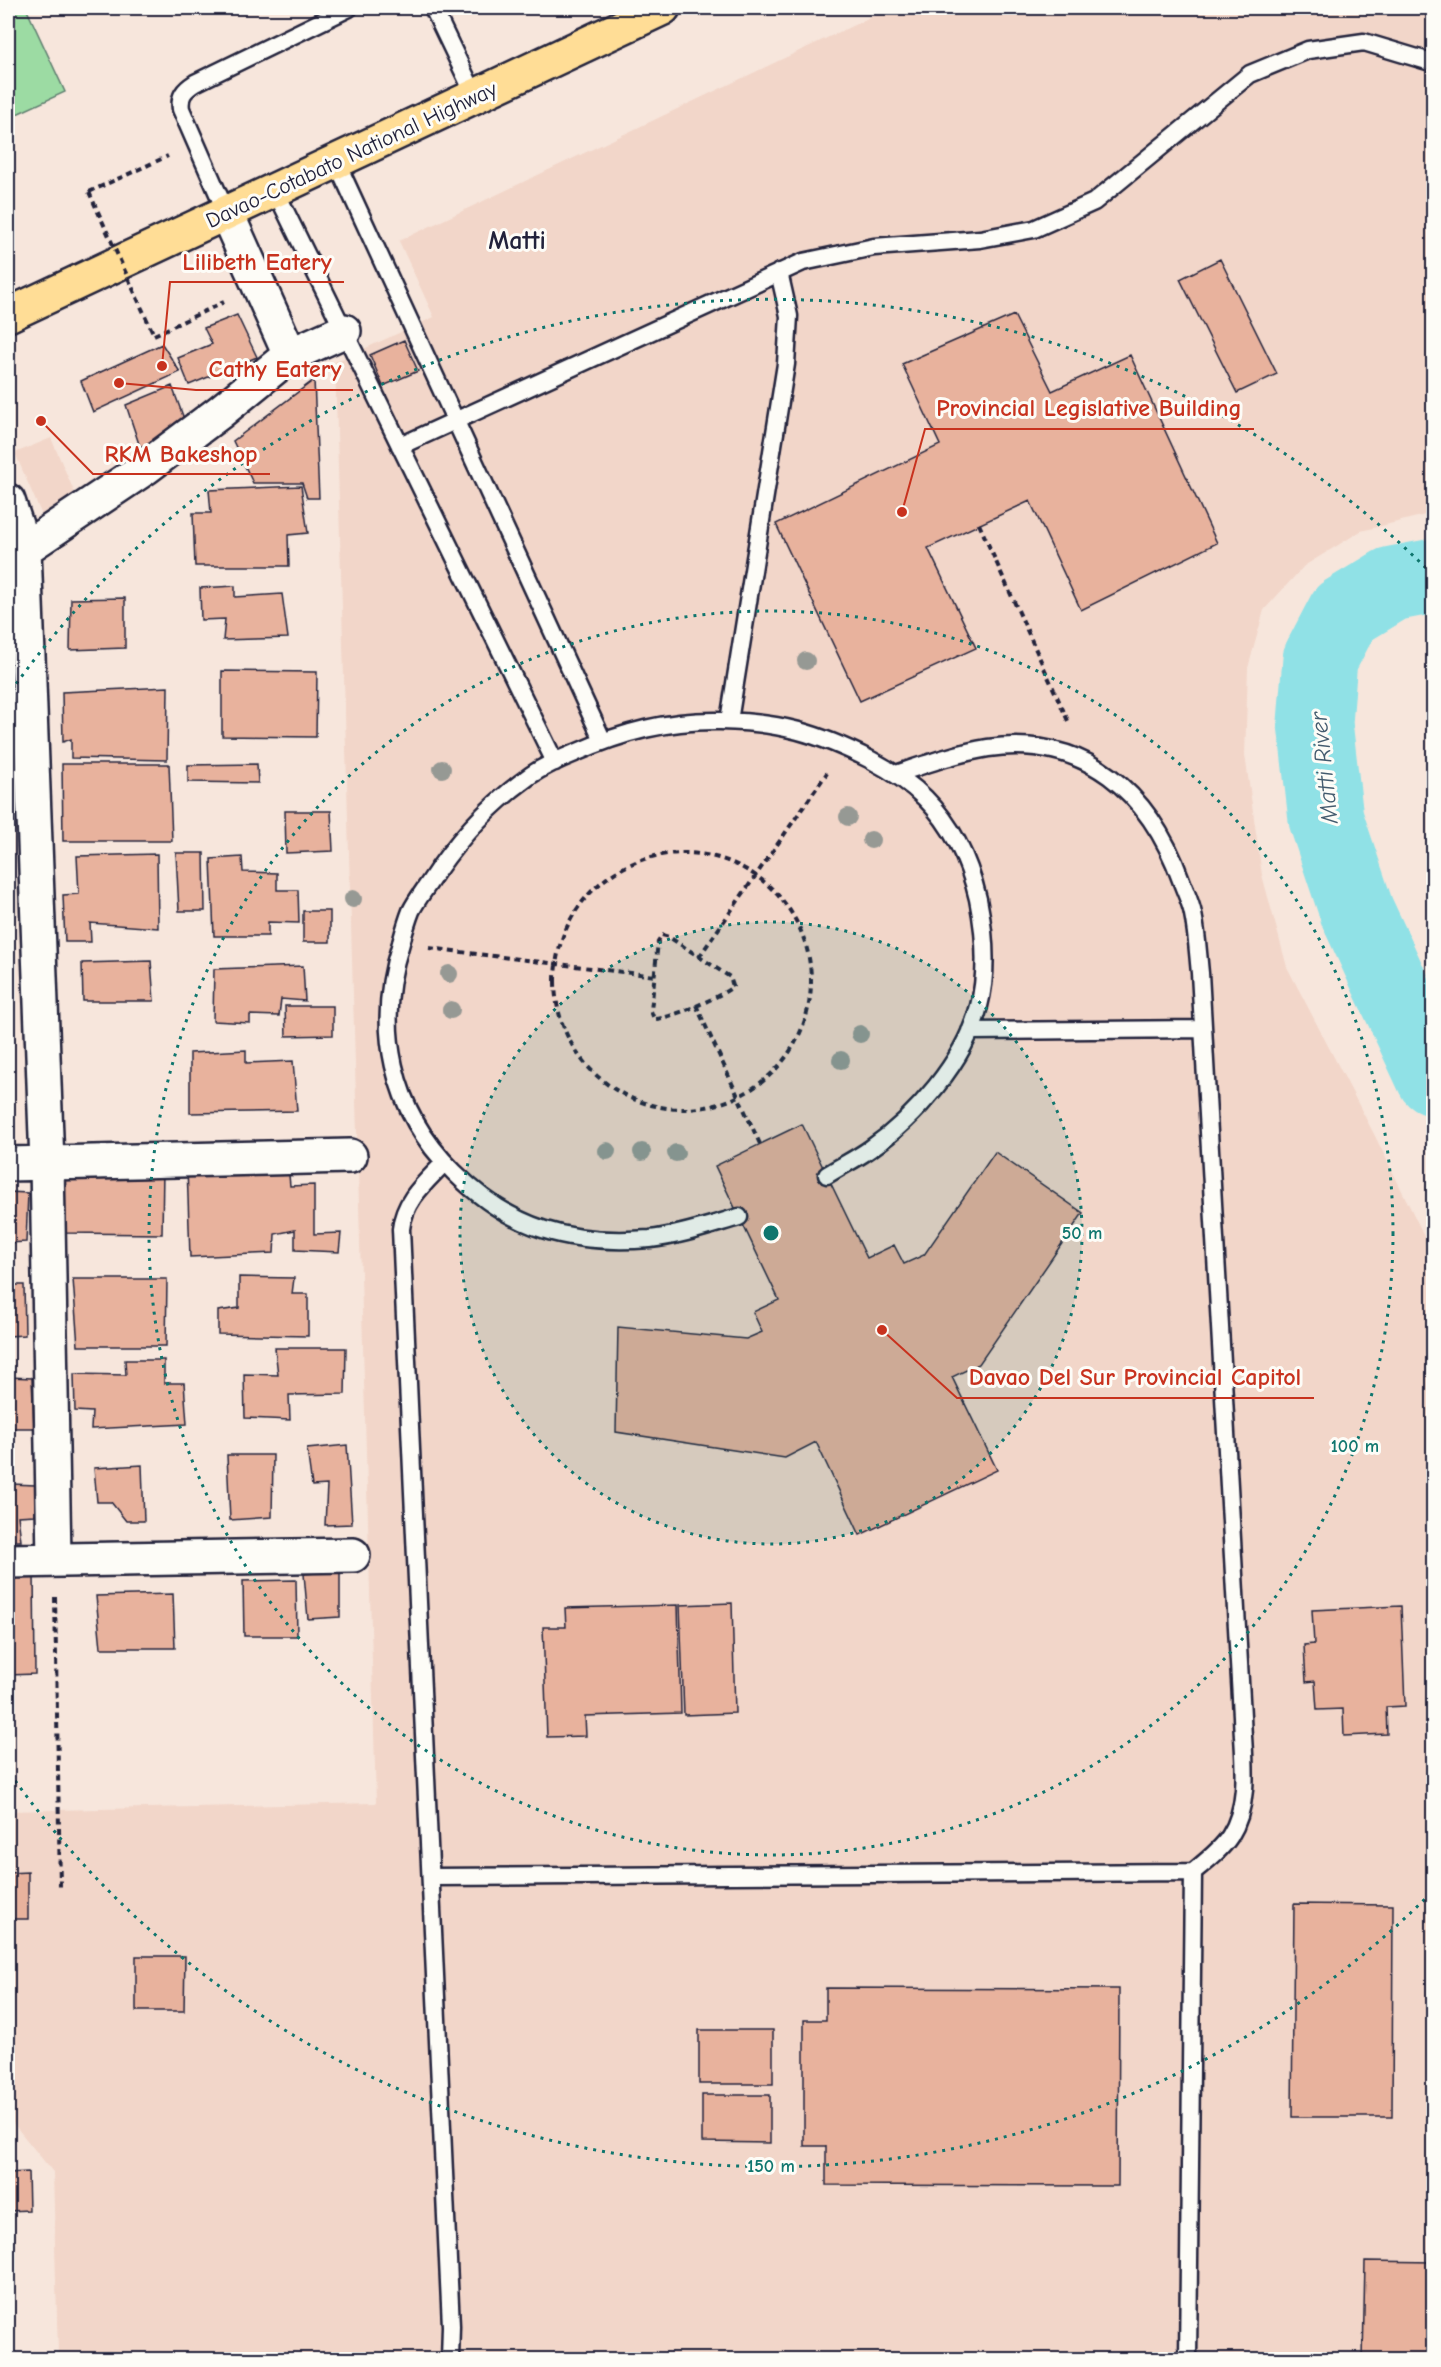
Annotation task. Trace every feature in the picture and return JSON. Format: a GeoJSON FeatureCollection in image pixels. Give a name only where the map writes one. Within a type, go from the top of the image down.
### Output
{"type":"FeatureCollection","features":[{"type":"Feature","properties":{"kind":"highway","name":"Davao-Cotabato National Highway"},"geometry":{"type":"LineString","coordinates":[[8,315],[663,8]]}},
{"type":"Feature","properties":{"kind":"street"},"geometry":{"type":"LineString","coordinates":[[226,212],[290,355]]}},
{"type":"Feature","properties":{"kind":"street"},"geometry":{"type":"LineString","coordinates":[[16,554],[145,468],[290,355],[344,331]]}},
{"type":"Feature","properties":{"kind":"street"},"geometry":{"type":"LineString","coordinates":[[8,501],[16,554],[47,1163],[54,1560]]}},
{"type":"Feature","properties":{"kind":"street"},"geometry":{"type":"LineString","coordinates":[[8,1164],[350,1156]]}},
{"type":"Feature","properties":{"kind":"street"},"geometry":{"type":"LineString","coordinates":[[8,1561],[353,1555]]}},
{"type":"Feature","properties":{"kind":"lane"},"geometry":{"type":"LineString","coordinates":[[226,212],[181,109],[182,94],[195,83],[349,8]]}},
{"type":"Feature","properties":{"kind":"lane"},"geometry":{"type":"LineString","coordinates":[[433,8],[475,96]]}},
{"type":"Feature","properties":{"kind":"lane"},"geometry":{"type":"LineString","coordinates":[[400,446],[803,262],[874,247],[980,239],[1034,229],[1094,202],[1250,75],[1308,50],[1364,42],[1434,63]]}},
{"type":"Feature","properties":{"kind":"lane"},"geometry":{"type":"LineString","coordinates":[[336,161],[603,741]]}},
{"type":"Feature","properties":{"kind":"lane"},"geometry":{"type":"LineString","coordinates":[[274,190],[555,762]]}},
{"type":"Feature","properties":{"kind":"lane"},"geometry":{"type":"LineString","coordinates":[[729,721],[786,364],[789,316],[779,272]]}},
{"type":"Feature","properties":{"kind":"lane"},"geometry":{"type":"LineString","coordinates":[[739,1217],[654,1239],[585,1239],[532,1228],[490,1205],[444,1163],[414,1120],[402,1096],[389,1050],[388,1003],[400,944],[411,910],[468,829],[532,774],[555,762],[603,741],[662,724],[693,721],[764,723],[797,729],[845,747],[896,774],[923,796],[949,825],[965,856],[982,917],[984,948],[979,1006],[970,1031],[956,1058],[929,1095],[901,1125],[869,1150],[827,1175]]}},
{"type":"Feature","properties":{"kind":"lane"},"geometry":{"type":"LineString","coordinates":[[431,1877],[1193,1872],[1229,1838],[1240,1817],[1244,1795],[1242,1704],[1200,973],[1193,913],[1163,838],[1138,801],[1113,778],[1081,758],[1053,750],[1022,747],[989,748],[956,755],[896,774]]}},
{"type":"Feature","properties":{"kind":"lane"},"geometry":{"type":"LineString","coordinates":[[970,1031],[1203,1029]]}},
{"type":"Feature","properties":{"kind":"lane"},"geometry":{"type":"LineString","coordinates":[[444,1163],[407,1204],[402,1216],[401,1229],[450,2302],[450,2360]]}},
{"type":"Feature","properties":{"kind":"lane"},"geometry":{"type":"LineString","coordinates":[[1188,2360],[1193,1872]]}},
{"type":"Feature","properties":{"kind":"path"},"geometry":{"type":"LineString","coordinates":[[164,158],[89,192],[154,335],[219,305]]}},
{"type":"Feature","properties":{"kind":"path"},"geometry":{"type":"LineString","coordinates":[[979,525],[1057,697],[1081,758]]}},
{"type":"Feature","properties":{"kind":"path"},"geometry":{"type":"LineString","coordinates":[[699,957],[845,747]]}},
{"type":"Feature","properties":{"kind":"path"},"geometry":{"type":"LineString","coordinates":[[674,853],[695,853],[737,865],[756,875],[788,907],[808,947],[812,969],[812,991],[808,1013],[789,1054],[758,1086],[718,1105],[698,1109],[676,1109],[634,1100],[598,1078],[583,1063],[562,1026],[556,1005],[555,963],[568,922],[594,888],[612,874],[651,857],[674,853]]}},
{"type":"Feature","properties":{"kind":"path"},"geometry":{"type":"LineString","coordinates":[[662,935],[669,937],[730,977],[733,984],[728,991],[696,1005],[662,1018],[654,1018],[651,1011],[655,976],[658,941],[662,935]]}},
{"type":"Feature","properties":{"kind":"path"},"geometry":{"type":"LineString","coordinates":[[400,944],[655,976]]}},
{"type":"Feature","properties":{"kind":"path"},"geometry":{"type":"LineString","coordinates":[[696,1005],[760,1144]]}},
{"type":"Feature","properties":{"kind":"path"},"geometry":{"type":"LineString","coordinates":[[54,1560],[60,1887]]}},
{"type":"Feature","properties":{"kind":"shaded area"},"geometry":{"type":"Polygon","coordinates":[[[890,8],[1433,8],[1433,513],[1361,531],[1304,566],[1264,610],[1248,668],[1245,755],[1262,875],[1287,967],[1375,1136],[1433,1254],[1433,2359],[8,2360],[8,2356],[58,2354],[53,2172],[8,2117],[8,1811],[376,1803],[335,362],[434,317],[399,241],[890,8]]]}},
{"type":"Feature","properties":{"kind":"shaded area"},"geometry":{"type":"Polygon","coordinates":[[[51,438],[80,505],[44,520],[15,453],[51,438]]]}},
{"type":"Feature","properties":{"kind":"green space"},"geometry":{"type":"Polygon","coordinates":[[[8,8],[26,8],[65,92],[8,118],[8,8]]]}},
{"type":"Feature","properties":{"kind":"building"},"geometry":{"type":"Polygon","coordinates":[[[1220,259],[1277,374],[1237,393],[1180,279],[1220,259]]]}},
{"type":"Feature","properties":{"kind":"building"},"geometry":{"type":"Polygon","coordinates":[[[237,315],[257,357],[189,385],[178,358],[212,344],[204,328],[237,315]]]}},
{"type":"Feature","properties":{"kind":"building"},"geometry":{"type":"Polygon","coordinates":[[[1014,315],[1052,391],[1130,355],[1217,543],[1081,610],[1030,501],[928,548],[976,648],[860,701],[776,524],[940,445],[902,364],[1014,315]]]}},
{"type":"Feature","properties":{"kind":"building"},"geometry":{"type":"Polygon","coordinates":[[[404,340],[418,371],[383,386],[370,355],[404,340]]]}},
{"type":"Feature","properties":{"kind":"building"},"geometry":{"type":"Polygon","coordinates":[[[162,344],[180,372],[93,412],[81,381],[162,344]]]}},
{"type":"Feature","properties":{"kind":"building"},"geometry":{"type":"Polygon","coordinates":[[[314,380],[319,498],[307,498],[302,483],[253,483],[233,441],[314,380]]]}},
{"type":"Feature","properties":{"kind":"building"},"geometry":{"type":"Polygon","coordinates":[[[172,386],[187,427],[140,447],[126,405],[172,386]]]}},
{"type":"Feature","properties":{"kind":"building"},"geometry":{"type":"Polygon","coordinates":[[[301,486],[308,533],[288,535],[289,566],[195,566],[193,513],[211,513],[209,490],[301,486]]]}},
{"type":"Feature","properties":{"kind":"building"},"geometry":{"type":"Polygon","coordinates":[[[235,586],[235,597],[282,594],[288,638],[223,640],[225,619],[201,620],[200,588],[235,586]]]}},
{"type":"Feature","properties":{"kind":"building"},"geometry":{"type":"Polygon","coordinates":[[[125,598],[125,648],[70,650],[71,599],[125,598]]]}},
{"type":"Feature","properties":{"kind":"building"},"geometry":{"type":"Polygon","coordinates":[[[222,671],[317,672],[316,737],[222,736],[222,671]]]}},
{"type":"Feature","properties":{"kind":"building"},"geometry":{"type":"Polygon","coordinates":[[[168,687],[167,760],[71,758],[71,739],[63,742],[62,692],[168,687]]]}},
{"type":"Feature","properties":{"kind":"building"},"geometry":{"type":"Polygon","coordinates":[[[62,764],[169,764],[172,841],[63,841],[62,764]]]}},
{"type":"Feature","properties":{"kind":"building"},"geometry":{"type":"Polygon","coordinates":[[[257,764],[258,783],[188,782],[188,765],[257,764]]]}},
{"type":"Feature","properties":{"kind":"building"},"geometry":{"type":"Polygon","coordinates":[[[285,811],[331,811],[333,851],[286,853],[285,811]]]}},
{"type":"Feature","properties":{"kind":"building"},"geometry":{"type":"Polygon","coordinates":[[[176,853],[204,853],[205,911],[179,911],[176,853]]]}},
{"type":"Feature","properties":{"kind":"building"},"geometry":{"type":"Polygon","coordinates":[[[157,854],[158,928],[90,923],[91,942],[65,942],[63,895],[79,894],[77,856],[157,854]]]}},
{"type":"Feature","properties":{"kind":"building"},"geometry":{"type":"Polygon","coordinates":[[[242,857],[243,872],[277,873],[277,890],[298,890],[299,923],[268,922],[268,936],[214,936],[211,859],[242,857]]]}},
{"type":"Feature","properties":{"kind":"building"},"geometry":{"type":"Polygon","coordinates":[[[303,911],[330,911],[330,942],[303,942],[303,911]]]}},
{"type":"Feature","properties":{"kind":"building"},"geometry":{"type":"Polygon","coordinates":[[[151,961],[154,1001],[83,1001],[82,963],[151,961]]]}},
{"type":"Feature","properties":{"kind":"building"},"geometry":{"type":"Polygon","coordinates":[[[303,966],[305,1001],[281,999],[279,1016],[250,1015],[250,1023],[213,1021],[214,969],[303,966]]]}},
{"type":"Feature","properties":{"kind":"building"},"geometry":{"type":"Polygon","coordinates":[[[285,1006],[333,1006],[333,1035],[286,1036],[285,1006]]]}},
{"type":"Feature","properties":{"kind":"building"},"geometry":{"type":"Polygon","coordinates":[[[246,1050],[246,1063],[293,1061],[297,1111],[190,1113],[190,1053],[246,1050]]]}},
{"type":"Feature","properties":{"kind":"building"},"geometry":{"type":"Polygon","coordinates":[[[802,1124],[867,1258],[894,1245],[904,1264],[924,1255],[995,1152],[1083,1213],[979,1364],[952,1377],[997,1470],[860,1535],[816,1442],[785,1458],[616,1432],[618,1327],[746,1339],[762,1332],[753,1312],[779,1300],[715,1166],[802,1124]]]}},
{"type":"Feature","properties":{"kind":"building"},"geometry":{"type":"Polygon","coordinates":[[[288,1164],[290,1186],[314,1185],[314,1234],[341,1233],[339,1252],[295,1250],[295,1230],[275,1234],[274,1253],[190,1257],[187,1166],[288,1164]]]}},
{"type":"Feature","properties":{"kind":"building"},"geometry":{"type":"Polygon","coordinates":[[[163,1169],[162,1234],[65,1233],[63,1170],[163,1169]]]}},
{"type":"Feature","properties":{"kind":"building"},"geometry":{"type":"Polygon","coordinates":[[[8,1192],[28,1193],[26,1242],[8,1243],[8,1192]]]}},
{"type":"Feature","properties":{"kind":"building"},"geometry":{"type":"Polygon","coordinates":[[[239,1277],[294,1278],[292,1294],[308,1294],[308,1336],[218,1334],[218,1311],[239,1308],[239,1277]]]}},
{"type":"Feature","properties":{"kind":"building"},"geometry":{"type":"Polygon","coordinates":[[[73,1279],[167,1279],[166,1346],[78,1346],[73,1279]]]}},
{"type":"Feature","properties":{"kind":"building"},"geometry":{"type":"Polygon","coordinates":[[[8,1285],[24,1285],[25,1335],[8,1336],[8,1285]]]}},
{"type":"Feature","properties":{"kind":"building"},"geometry":{"type":"Polygon","coordinates":[[[275,1348],[346,1348],[345,1394],[289,1395],[290,1420],[245,1418],[244,1374],[278,1375],[275,1348]]]}},
{"type":"Feature","properties":{"kind":"building"},"geometry":{"type":"Polygon","coordinates":[[[125,1360],[164,1360],[164,1383],[184,1383],[187,1424],[91,1429],[92,1412],[75,1411],[74,1374],[126,1375],[125,1360]]]}},
{"type":"Feature","properties":{"kind":"building"},"geometry":{"type":"Polygon","coordinates":[[[8,1377],[32,1378],[34,1428],[8,1428],[8,1377]]]}},
{"type":"Feature","properties":{"kind":"building"},"geometry":{"type":"Polygon","coordinates":[[[347,1445],[352,1524],[325,1525],[327,1485],[312,1486],[307,1449],[347,1445]]]}},
{"type":"Feature","properties":{"kind":"building"},"geometry":{"type":"Polygon","coordinates":[[[227,1455],[273,1455],[272,1517],[230,1520],[227,1455]]]}},
{"type":"Feature","properties":{"kind":"building"},"geometry":{"type":"Polygon","coordinates":[[[142,1465],[144,1521],[126,1521],[111,1502],[97,1502],[94,1468],[142,1465]]]}},
{"type":"Feature","properties":{"kind":"building"},"geometry":{"type":"Polygon","coordinates":[[[8,1470],[12,1470],[11,1484],[35,1485],[35,1515],[18,1516],[21,1541],[8,1541],[8,1470]]]}},
{"type":"Feature","properties":{"kind":"building"},"geometry":{"type":"Polygon","coordinates":[[[340,1571],[340,1617],[308,1619],[304,1574],[340,1571]]]}},
{"type":"Feature","properties":{"kind":"building"},"geometry":{"type":"Polygon","coordinates":[[[8,1572],[34,1572],[35,1674],[8,1675],[8,1572]]]}},
{"type":"Feature","properties":{"kind":"building"},"geometry":{"type":"Polygon","coordinates":[[[296,1580],[297,1636],[244,1636],[243,1581],[296,1580]]]}},
{"type":"Feature","properties":{"kind":"building"},"geometry":{"type":"Polygon","coordinates":[[[173,1594],[175,1648],[101,1648],[96,1596],[173,1594]]]}},
{"type":"Feature","properties":{"kind":"building"},"geometry":{"type":"Polygon","coordinates":[[[732,1603],[735,1713],[684,1715],[680,1605],[732,1603]]]}},
{"type":"Feature","properties":{"kind":"building"},"geometry":{"type":"Polygon","coordinates":[[[678,1605],[681,1713],[585,1716],[586,1736],[547,1737],[543,1627],[566,1627],[565,1608],[678,1605]]]}},
{"type":"Feature","properties":{"kind":"building"},"geometry":{"type":"Polygon","coordinates":[[[1401,1606],[1405,1706],[1386,1707],[1387,1734],[1344,1736],[1343,1709],[1317,1710],[1315,1681],[1306,1682],[1304,1645],[1314,1644],[1312,1610],[1401,1606]]]}},
{"type":"Feature","properties":{"kind":"building"},"geometry":{"type":"Polygon","coordinates":[[[28,1872],[28,1919],[8,1919],[8,1873],[28,1872]]]}},
{"type":"Feature","properties":{"kind":"building"},"geometry":{"type":"Polygon","coordinates":[[[1294,1904],[1393,1905],[1392,2117],[1292,2117],[1294,1904]]]}},
{"type":"Feature","properties":{"kind":"building"},"geometry":{"type":"Polygon","coordinates":[[[136,1956],[185,1956],[184,2011],[136,2011],[136,1956]]]}},
{"type":"Feature","properties":{"kind":"building"},"geometry":{"type":"Polygon","coordinates":[[[826,1988],[1119,1989],[1118,2186],[826,2185],[826,2146],[804,2146],[804,2020],[826,2020],[826,1988]]]}},
{"type":"Feature","properties":{"kind":"building"},"geometry":{"type":"Polygon","coordinates":[[[699,2030],[773,2030],[773,2084],[699,2084],[699,2030]]]}},
{"type":"Feature","properties":{"kind":"building"},"geometry":{"type":"Polygon","coordinates":[[[702,2095],[770,2095],[770,2143],[702,2142],[702,2095]]]}},
{"type":"Feature","properties":{"kind":"building"},"geometry":{"type":"Polygon","coordinates":[[[28,2172],[29,2210],[8,2211],[8,2173],[28,2172]]]}},
{"type":"Feature","properties":{"kind":"building"},"geometry":{"type":"Polygon","coordinates":[[[1365,2261],[1434,2262],[1434,2360],[1363,2360],[1365,2261]]]}},
{"type":"Feature","properties":{"kind":"waterway","name":"Matti River"},"geometry":{"type":"LineString","coordinates":[[1434,576],[1392,584],[1344,613],[1320,659],[1315,723],[1326,819],[1357,912],[1434,1078]]}},
{"type":"Feature","properties":{"kind":"place","name":"Lilibeth Eatery"},"geometry":{"type":"Point","coordinates":[162,366]}},
{"type":"Feature","properties":{"kind":"place","name":"Cathy Eatery"},"geometry":{"type":"Point","coordinates":[119,383]}},
{"type":"Feature","properties":{"kind":"place","name":"RKM Bakeshop"},"geometry":{"type":"Point","coordinates":[41,421]}},
{"type":"Feature","properties":{"kind":"place","name":"Provincial Legislative Building"},"geometry":{"type":"Point","coordinates":[902,512]}},
{"type":"Feature","properties":{"kind":"place","name":"Davao Del Sur Provincial Capitol"},"geometry":{"type":"Point","coordinates":[882,1330]}},
{"type":"Feature","properties":{"kind":"district","name":"Matti"},"geometry":{"type":"Point","coordinates":[517,240]}}]}
